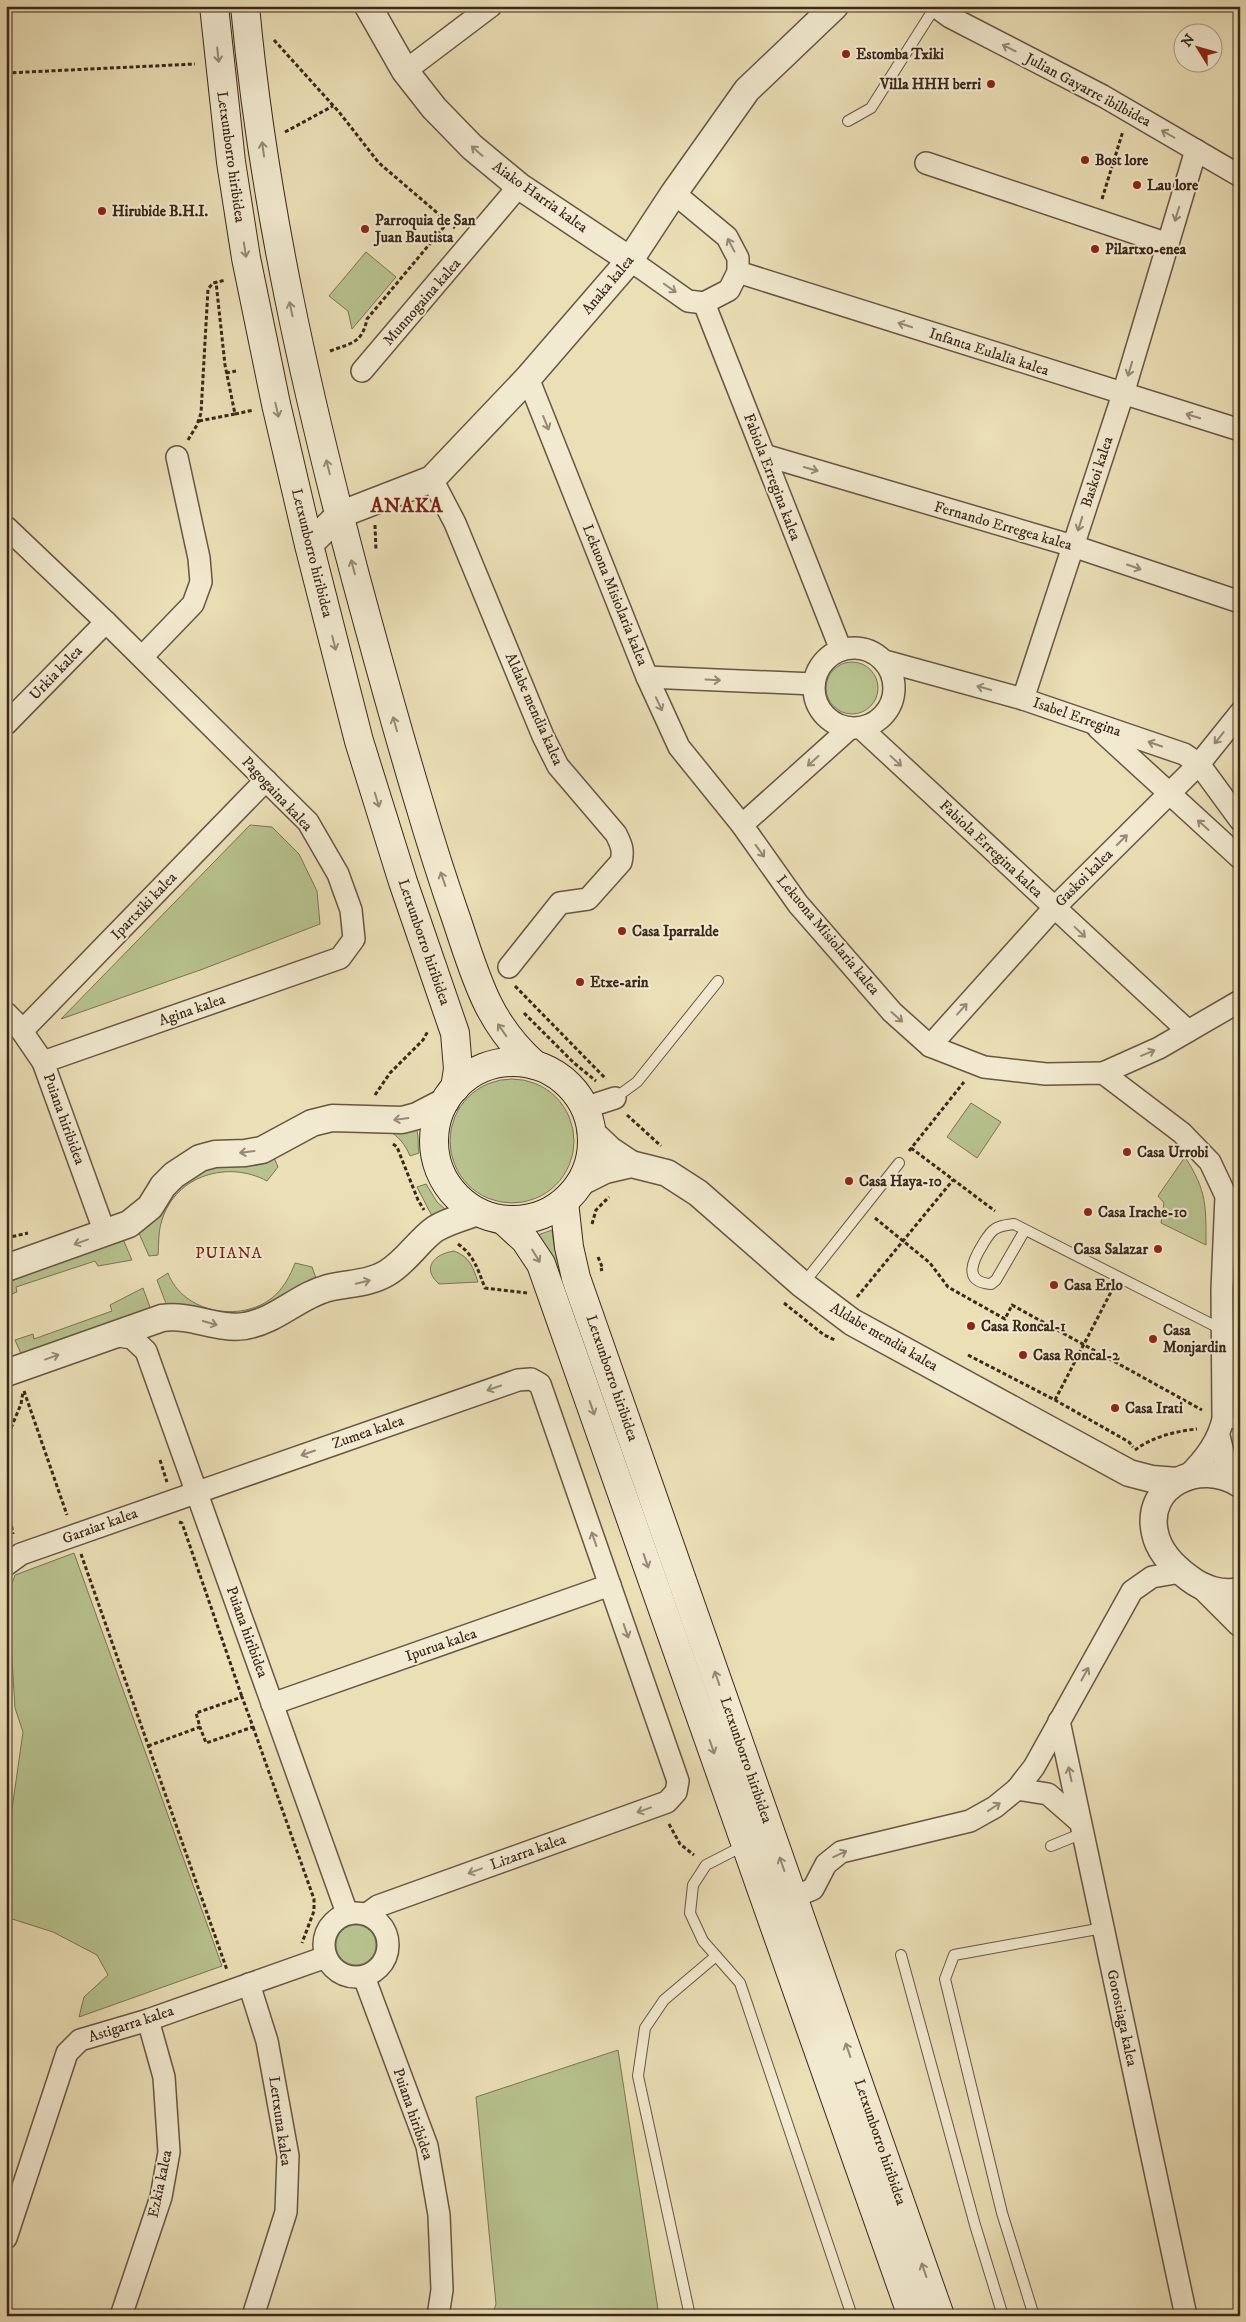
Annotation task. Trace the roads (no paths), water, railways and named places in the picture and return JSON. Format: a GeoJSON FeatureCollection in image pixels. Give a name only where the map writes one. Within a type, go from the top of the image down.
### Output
{"type":"FeatureCollection","features":[{"type":"Feature","properties":{"kind":"main road","name":"Letxunborro hiribidea"},"geometry":{"type":"LineString","coordinates":[[214,6],[230,162],[246,258],[276,404],[309,545],[359,741],[403,882],[455,1033],[458,1070],[451,1095]]}},
{"type":"Feature","properties":{"kind":"main road"},"geometry":{"type":"LineString","coordinates":[[245,6],[264,156],[280,254],[310,396],[339,515],[396,728],[439,869],[477,982],[499,1026],[535,1066]]}},
{"type":"Feature","properties":{"kind":"main road"},"geometry":{"type":"LineString","coordinates":[[505,1063],[535,1066],[559,1077],[569,1086],[588,1120],[590,1158],[572,1192],[553,1209],[529,1219],[491,1216],[458,1198],[443,1179],[435,1156],[435,1131],[451,1095],[474,1073],[489,1066],[505,1063]]}},
{"type":"Feature","properties":{"kind":"main road","name":"Letxunborro hiribidea"},"geometry":{"type":"LineString","coordinates":[[572,1192],[569,1247],[576,1278],[940,2316]]}},
{"type":"Feature","properties":{"kind":"main road","name":"Letxunborro hiribidea"},"geometry":{"type":"LineString","coordinates":[[491,1216],[525,1240],[541,1264],[912,2316]]}},
{"type":"Feature","properties":{"kind":"street","name":"Aiako Harria kalea"},"geometry":{"type":"LineString","coordinates":[[368,6],[405,71],[434,108],[472,147],[519,186],[630,260]]}},
{"type":"Feature","properties":{"kind":"street"},"geometry":{"type":"LineString","coordinates":[[405,71],[491,6]]}},
{"type":"Feature","properties":{"kind":"street","name":"Anaka kalea"},"geometry":{"type":"LineString","coordinates":[[339,515],[432,479],[528,378],[630,260],[674,193],[747,90],[835,6]]}},
{"type":"Feature","properties":{"kind":"street","name":"Julian Gayarre ibilbidea"},"geometry":{"type":"LineString","coordinates":[[935,6],[950,17],[1103,96],[1240,176]]}},
{"type":"Feature","properties":{"kind":"street","name":"Baskoi kalea"},"geometry":{"type":"LineString","coordinates":[[1023,699],[1123,394],[1196,150]]}},
{"type":"Feature","properties":{"kind":"street"},"geometry":{"type":"LineString","coordinates":[[926,163],[1168,244]]}},
{"type":"Feature","properties":{"kind":"street","name":"Munnogaina kalea"},"geometry":{"type":"LineString","coordinates":[[362,371],[519,186]]}},
{"type":"Feature","properties":{"kind":"street"},"geometry":{"type":"LineString","coordinates":[[630,260],[688,301],[704,303],[734,281],[738,258],[726,237],[674,193]]}},
{"type":"Feature","properties":{"kind":"street","name":"Infanta Eulalia kalea"},"geometry":{"type":"LineString","coordinates":[[734,281],[1240,430]]}},
{"type":"Feature","properties":{"kind":"street","name":"Fabiola Erregina kalea"},"geometry":{"type":"LineString","coordinates":[[704,303],[841,650]]}},
{"type":"Feature","properties":{"kind":"street","name":"Lekuona Misiolaria kalea"},"geometry":{"type":"LineString","coordinates":[[528,378],[647,677],[679,747],[742,826],[805,911],[892,1012],[930,1046],[984,1067],[1046,1074],[1103,1073]]}},
{"type":"Feature","properties":{"kind":"street","name":"Fernando Erregea kalea"},"geometry":{"type":"LineString","coordinates":[[764,455],[1073,546],[1240,602]]}},
{"type":"Feature","properties":{"kind":"street"},"geometry":{"type":"LineString","coordinates":[[142,658],[193,604],[201,582],[199,558],[177,458]]}},
{"type":"Feature","properties":{"kind":"street","name":"Aldabe mendia kalea"},"geometry":{"type":"LineString","coordinates":[[432,479],[455,523],[543,736],[558,766],[616,834],[622,845],[623,854],[621,862],[588,899],[560,903],[510,975]]}},
{"type":"Feature","properties":{"kind":"street"},"geometry":{"type":"LineString","coordinates":[[309,545],[339,515]]}},
{"type":"Feature","properties":{"kind":"street","name":"Pagogaina kalea"},"geometry":{"type":"LineString","coordinates":[[6,527],[106,622],[308,822],[338,874],[351,910],[354,939],[340,958]]}},
{"type":"Feature","properties":{"kind":"street","name":"Urkia kalea"},"geometry":{"type":"LineString","coordinates":[[6,724],[106,622]]}},
{"type":"Feature","properties":{"kind":"street"},"geometry":{"type":"LineString","coordinates":[[742,826],[855,728],[877,722],[889,710],[895,691],[894,676],[885,661],[871,651],[858,647],[841,650],[823,662],[816,674],[814,684],[817,704],[822,713],[832,722],[855,728]]}},
{"type":"Feature","properties":{"kind":"street","name":"Isabel Erregina"},"geometry":{"type":"LineString","coordinates":[[885,661],[1023,699],[1184,754],[1199,764],[1240,820]]}},
{"type":"Feature","properties":{"kind":"street"},"geometry":{"type":"LineString","coordinates":[[647,677],[814,684]]}},
{"type":"Feature","properties":{"kind":"street","name":"Gaskoi kalea"},"geometry":{"type":"LineString","coordinates":[[930,1046],[1054,908],[1199,764],[1240,713]]}},
{"type":"Feature","properties":{"kind":"street"},"geometry":{"type":"LineString","coordinates":[[1092,722],[1168,794],[1240,858]]}},
{"type":"Feature","properties":{"kind":"street","name":"Fabiola Erregina kalea"},"geometry":{"type":"LineString","coordinates":[[855,728],[1188,1031]]}},
{"type":"Feature","properties":{"kind":"street","name":"Ipartxiki kalea"},"geometry":{"type":"LineString","coordinates":[[22,1031],[266,780]]}},
{"type":"Feature","properties":{"kind":"street","name":"Agina kalea"},"geometry":{"type":"LineString","coordinates":[[43,1062],[340,958]]}},
{"type":"Feature","properties":{"kind":"street"},"geometry":{"type":"LineString","coordinates":[[1153,1520],[1163,1495],[1202,1461],[1215,1426],[1221,1329],[1233,1194],[1210,1162],[1182,1133],[1103,1073],[1159,1048],[1240,1001]]}},
{"type":"Feature","properties":{"kind":"street","name":"Puiana hiribidea"},"geometry":{"type":"LineString","coordinates":[[6,1013],[22,1031],[43,1062],[105,1233]]}},
{"type":"Feature","properties":{"kind":"street"},"geometry":{"type":"LineString","coordinates":[[6,1268],[137,1220],[150,1207],[163,1186],[174,1175],[200,1158],[215,1154],[245,1153],[262,1150],[312,1123],[332,1118],[388,1121],[417,1116],[451,1095]]}},
{"type":"Feature","properties":{"kind":"street"},"geometry":{"type":"LineString","coordinates":[[588,1120],[618,1096]]}},
{"type":"Feature","properties":{"kind":"street","name":"Aldabe mendia kalea"},"geometry":{"type":"LineString","coordinates":[[588,1120],[610,1150],[631,1164],[666,1173],[683,1182],[802,1285],[842,1315],[1134,1459],[1152,1479],[1182,1479],[1211,1472],[1239,1483]]}},
{"type":"Feature","properties":{"kind":"street","name":"Aldabe mendia kalea"},"geometry":{"type":"LineString","coordinates":[[572,1192],[605,1170],[631,1164]]}},
{"type":"Feature","properties":{"kind":"street"},"geometry":{"type":"LineString","coordinates":[[15,1377],[112,1335],[162,1318],[187,1317],[229,1327],[260,1322],[275,1317],[317,1292],[370,1280],[386,1274],[413,1252],[436,1229],[491,1216]]}},
{"type":"Feature","properties":{"kind":"street"},"geometry":{"type":"LineString","coordinates":[[146,1351],[148,1332],[162,1318]]}},
{"type":"Feature","properties":{"kind":"street"},"geometry":{"type":"LineString","coordinates":[[112,1335],[132,1338],[140,1343],[146,1351]]}},
{"type":"Feature","properties":{"kind":"street","name":"Puiana hiribidea"},"geometry":{"type":"LineString","coordinates":[[146,1351],[272,1704],[357,1914]]}},
{"type":"Feature","properties":{"kind":"street","name":"Zumea kalea"},"geometry":{"type":"LineString","coordinates":[[197,1492],[518,1380],[531,1378],[540,1384],[610,1585]]}},
{"type":"Feature","properties":{"kind":"street"},"geometry":{"type":"LineString","coordinates":[[1215,1426],[1226,1460],[1239,1483]]}},
{"type":"Feature","properties":{"kind":"street","name":"Aldabe mendia kalea"},"geometry":{"type":"LineString","coordinates":[[1134,1459],[1161,1550],[1181,1572],[1204,1587]]}},
{"type":"Feature","properties":{"kind":"street","name":"Garaiar kalea"},"geometry":{"type":"LineString","coordinates":[[6,1565],[21,1554],[197,1492]]}},
{"type":"Feature","properties":{"kind":"street"},"geometry":{"type":"LineString","coordinates":[[794,1897],[813,1888],[826,1864],[841,1852],[970,1821],[995,1807],[1017,1789],[1034,1767],[1132,1591],[1152,1577],[1181,1572]]}},
{"type":"Feature","properties":{"kind":"street","name":"Ipurua kalea"},"geometry":{"type":"LineString","coordinates":[[272,1704],[610,1585]]}},
{"type":"Feature","properties":{"kind":"street","name":"Lizarra kalea"},"geometry":{"type":"LineString","coordinates":[[357,1914],[667,1802],[676,1792],[678,1781],[610,1585]]}},
{"type":"Feature","properties":{"kind":"street"},"geometry":{"type":"LineString","coordinates":[[1204,1587],[1228,1593],[1240,1591]]}},
{"type":"Feature","properties":{"kind":"street"},"geometry":{"type":"LineString","coordinates":[[1204,1587],[1240,1623]]}},
{"type":"Feature","properties":{"kind":"street","name":"Gorostiaga kalea"},"geometry":{"type":"LineString","coordinates":[[1059,1721],[1186,2316]]}},
{"type":"Feature","properties":{"kind":"street"},"geometry":{"type":"LineString","coordinates":[[1017,1789],[1048,1794],[1082,1828]]}},
{"type":"Feature","properties":{"kind":"street"},"geometry":{"type":"LineString","coordinates":[[357,1914],[376,1919],[384,1927],[388,1936],[389,1946],[387,1957],[381,1966],[364,1977],[354,1978],[337,1971],[326,1957],[324,1946],[325,1935],[330,1926],[357,1914]]}},
{"type":"Feature","properties":{"kind":"street","name":"Astigarra kalea"},"geometry":{"type":"LineString","coordinates":[[6,2238],[67,2053],[80,2040],[148,2020],[326,1957]]}},
{"type":"Feature","properties":{"kind":"street","name":"Puiana hiribidea"},"geometry":{"type":"LineString","coordinates":[[364,1977],[427,2146],[439,2215],[442,2290],[438,2316]]}},
{"type":"Feature","properties":{"kind":"street","name":"Lertxuna kalea"},"geometry":{"type":"LineString","coordinates":[[241,1986],[267,2041],[288,2156],[286,2212],[253,2316]]}},
{"type":"Feature","properties":{"kind":"street","name":"Ezkia kalea"},"geometry":{"type":"LineString","coordinates":[[121,2316],[161,2197],[170,2152],[164,2078],[148,2020]]}},
{"type":"Feature","properties":{"kind":"lane"},"geometry":{"type":"LineString","coordinates":[[848,121],[872,108],[935,6]]}},
{"type":"Feature","properties":{"kind":"lane"},"geometry":{"type":"LineString","coordinates":[[618,1096],[637,1082],[718,981]]}},
{"type":"Feature","properties":{"kind":"lane"},"geometry":{"type":"LineString","coordinates":[[802,1285],[899,1163]]}},
{"type":"Feature","properties":{"kind":"lane"},"geometry":{"type":"LineString","coordinates":[[1025,1230],[996,1280],[991,1284],[984,1283],[974,1277],[971,1270],[974,1258],[993,1230],[1004,1225],[1014,1224],[1221,1329]]}},
{"type":"Feature","properties":{"kind":"lane"},"geometry":{"type":"LineString","coordinates":[[1050,1846],[1082,1828]]}},
{"type":"Feature","properties":{"kind":"lane"},"geometry":{"type":"LineString","coordinates":[[746,1844],[706,1865],[693,1885],[690,1913],[703,1941],[740,1983],[852,2316]]}},
{"type":"Feature","properties":{"kind":"lane"},"geometry":{"type":"LineString","coordinates":[[1034,2316],[1002,2213],[945,1979],[954,1955],[1103,1928]]}},
{"type":"Feature","properties":{"kind":"lane"},"geometry":{"type":"LineString","coordinates":[[901,1955],[975,2225],[1003,2316]]}},
{"type":"Feature","properties":{"kind":"lane"},"geometry":{"type":"LineString","coordinates":[[690,2316],[638,2076],[645,2028],[664,2000],[716,1956]]}},
{"type":"Feature","properties":{"kind":"place","name":"Estomba Txiki"},"geometry":{"type":"Point","coordinates":[846,54]}},
{"type":"Feature","properties":{"kind":"place","name":"Villa HHH berri"},"geometry":{"type":"Point","coordinates":[991,84]}},
{"type":"Feature","properties":{"kind":"place","name":"Bost lore"},"geometry":{"type":"Point","coordinates":[1085,160]}},
{"type":"Feature","properties":{"kind":"place","name":"Lau lore"},"geometry":{"type":"Point","coordinates":[1137,185]}},
{"type":"Feature","properties":{"kind":"place","name":"Hirubide B.H.I."},"geometry":{"type":"Point","coordinates":[102,211]}},
{"type":"Feature","properties":{"kind":"place","name":"Parroquia de San Juan Bautista"},"geometry":{"type":"Point","coordinates":[365,229]}},
{"type":"Feature","properties":{"kind":"place","name":"Pilartxo-enea"},"geometry":{"type":"Point","coordinates":[1095,249]}},
{"type":"Feature","properties":{"kind":"place","name":"Casa Iparralde"},"geometry":{"type":"Point","coordinates":[622,931]}},
{"type":"Feature","properties":{"kind":"place","name":"Etxe-arin"},"geometry":{"type":"Point","coordinates":[580,982]}},
{"type":"Feature","properties":{"kind":"place","name":"Casa Urrobi"},"geometry":{"type":"Point","coordinates":[1127,1152]}},
{"type":"Feature","properties":{"kind":"place","name":"Casa Haya-10"},"geometry":{"type":"Point","coordinates":[849,1181]}},
{"type":"Feature","properties":{"kind":"place","name":"Casa Irache-10"},"geometry":{"type":"Point","coordinates":[1088,1212]}},
{"type":"Feature","properties":{"kind":"place","name":"Casa Salazar"},"geometry":{"type":"Point","coordinates":[1158,1249]}},
{"type":"Feature","properties":{"kind":"place","name":"Casa Erlo"},"geometry":{"type":"Point","coordinates":[1054,1285]}},
{"type":"Feature","properties":{"kind":"place","name":"Casa Roncal-1"},"geometry":{"type":"Point","coordinates":[971,1326]}},
{"type":"Feature","properties":{"kind":"place","name":"Casa Monjardin"},"geometry":{"type":"Point","coordinates":[1153,1339]}},
{"type":"Feature","properties":{"kind":"place","name":"Casa Roncal-2"},"geometry":{"type":"Point","coordinates":[1023,1355]}},
{"type":"Feature","properties":{"kind":"place","name":"Casa Irati"},"geometry":{"type":"Point","coordinates":[1115,1408]}},
{"type":"Feature","properties":{"kind":"district","name":"ANAKA"},"geometry":{"type":"Point","coordinates":[407,506]}},
{"type":"Feature","properties":{"kind":"district","name":"PUIANA"},"geometry":{"type":"Point","coordinates":[229,1253]}}]}
